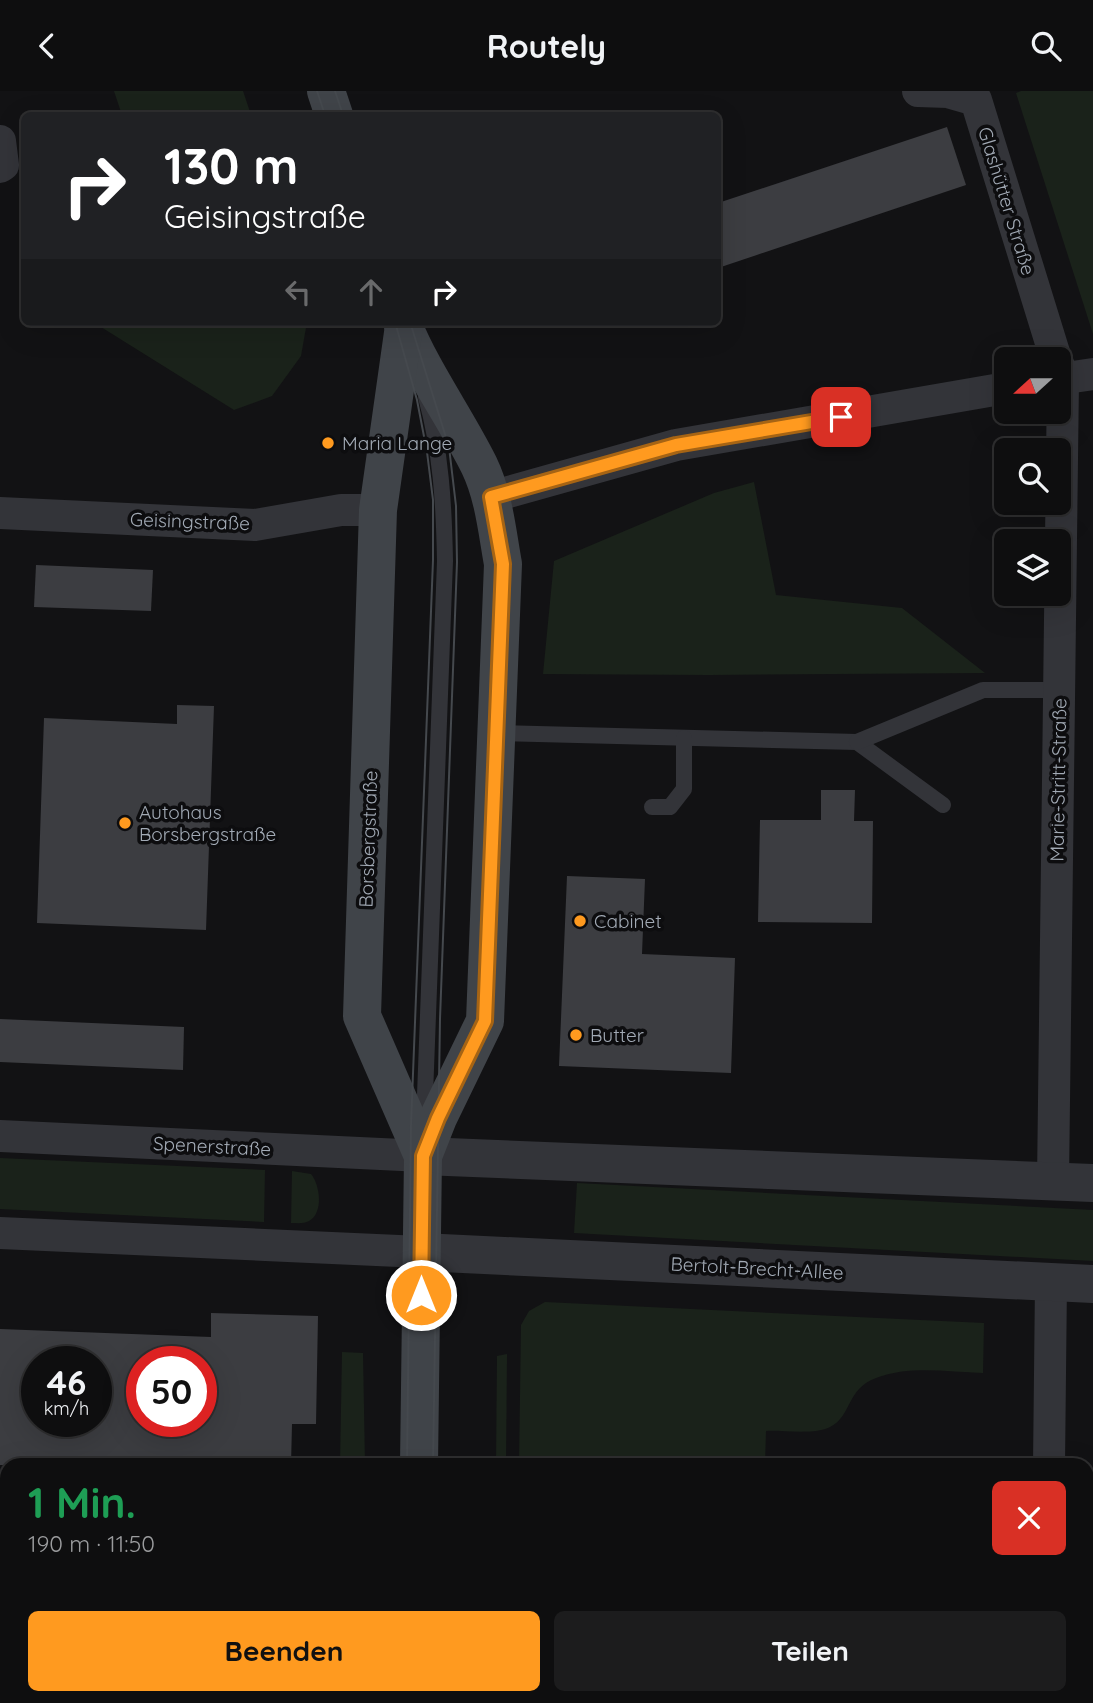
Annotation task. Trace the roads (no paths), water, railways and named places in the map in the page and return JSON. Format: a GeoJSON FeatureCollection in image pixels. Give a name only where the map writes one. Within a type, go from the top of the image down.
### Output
{"type":"FeatureCollection","features":[{"type":"Feature","properties":{"kind":"main road"},"geometry":{"type":"LineString","coordinates":[[326,91],[333,112]]}},
{"type":"Feature","properties":{"kind":"main road","name":"Borsbergstraße"},"geometry":{"type":"LineString","coordinates":[[403,326],[378,510],[362,1016],[423,1156]]}},
{"type":"Feature","properties":{"kind":"main road","name":"Borsbergstraße"},"geometry":{"type":"LineString","coordinates":[[404,326],[479,466],[491,497],[503,564],[485,1021],[438,1118],[423,1156],[419,1458]]}},
{"type":"Feature","properties":{"kind":"street","name":"Glashütter Straße"},"geometry":{"type":"LineString","coordinates":[[918,91],[948,92],[976,100],[1058,347]]}},
{"type":"Feature","properties":{"kind":"street"},"geometry":{"type":"LineString","coordinates":[[491,497],[676,445],[994,391]]}},
{"type":"Feature","properties":{"kind":"street","name":"Marie-Stritt-Straße"},"geometry":{"type":"LineString","coordinates":[[1053,1181],[1065,424]]}},
{"type":"Feature","properties":{"kind":"street","name":"Geisingstraße"},"geometry":{"type":"LineString","coordinates":[[0,513],[256,525],[341,510],[378,510]]}},
{"type":"Feature","properties":{"kind":"street","name":"Spenerstraße"},"geometry":{"type":"LineString","coordinates":[[0,1136],[423,1156]]}},
{"type":"Feature","properties":{"kind":"street"},"geometry":{"type":"LineString","coordinates":[[423,1156],[1093,1183]]}},
{"type":"Feature","properties":{"kind":"street"},"geometry":{"type":"LineString","coordinates":[[0,1233],[421,1252]]}},
{"type":"Feature","properties":{"kind":"street","name":"Bertolt-Brecht-Allee"},"geometry":{"type":"LineString","coordinates":[[421,1252],[1093,1284]]}},
{"type":"Feature","properties":{"kind":"street"},"geometry":{"type":"LineString","coordinates":[[1049,1458],[1051,1282]]}},
{"type":"Feature","properties":{"kind":"lane"},"geometry":{"type":"LineString","coordinates":[[404,326],[427,401],[438,450],[444,503],[445,561],[423,1156]]}},
{"type":"Feature","properties":{"kind":"lane"},"geometry":{"type":"LineString","coordinates":[[497,733],[857,742],[983,690],[1059,690]]}},
{"type":"Feature","properties":{"kind":"lane"},"geometry":{"type":"LineString","coordinates":[[652,807],[670,807],[684,789],[684,738]]}},
{"type":"Feature","properties":{"kind":"lane"},"geometry":{"type":"LineString","coordinates":[[857,742],[943,805]]}},
{"type":"Feature","properties":{"kind":"tram line"},"geometry":{"type":"LineString","coordinates":[[317,91],[324,112]]}},
{"type":"Feature","properties":{"kind":"tram line"},"geometry":{"type":"LineString","coordinates":[[335,91],[342,112]]}},
{"type":"Feature","properties":{"kind":"tram line"},"geometry":{"type":"LineString","coordinates":[[396,326],[417,400],[433,500],[433,560],[411,1125],[407,1458]]}},
{"type":"Feature","properties":{"kind":"tram line"},"geometry":{"type":"LineString","coordinates":[[411,326],[449,447],[456,506],[457,562],[440,1019],[433,1458]]}},
{"type":"Feature","properties":{"kind":"place","name":"Maria Lange"},"geometry":{"type":"Point","coordinates":[328,443]}},
{"type":"Feature","properties":{"kind":"place","name":"Autohaus Borsbergstraße"},"geometry":{"type":"Point","coordinates":[125,823]}},
{"type":"Feature","properties":{"kind":"place","name":"Cabinet"},"geometry":{"type":"Point","coordinates":[580,921]}},
{"type":"Feature","properties":{"kind":"place","name":"Butter"},"geometry":{"type":"Point","coordinates":[576,1035]}}]}
